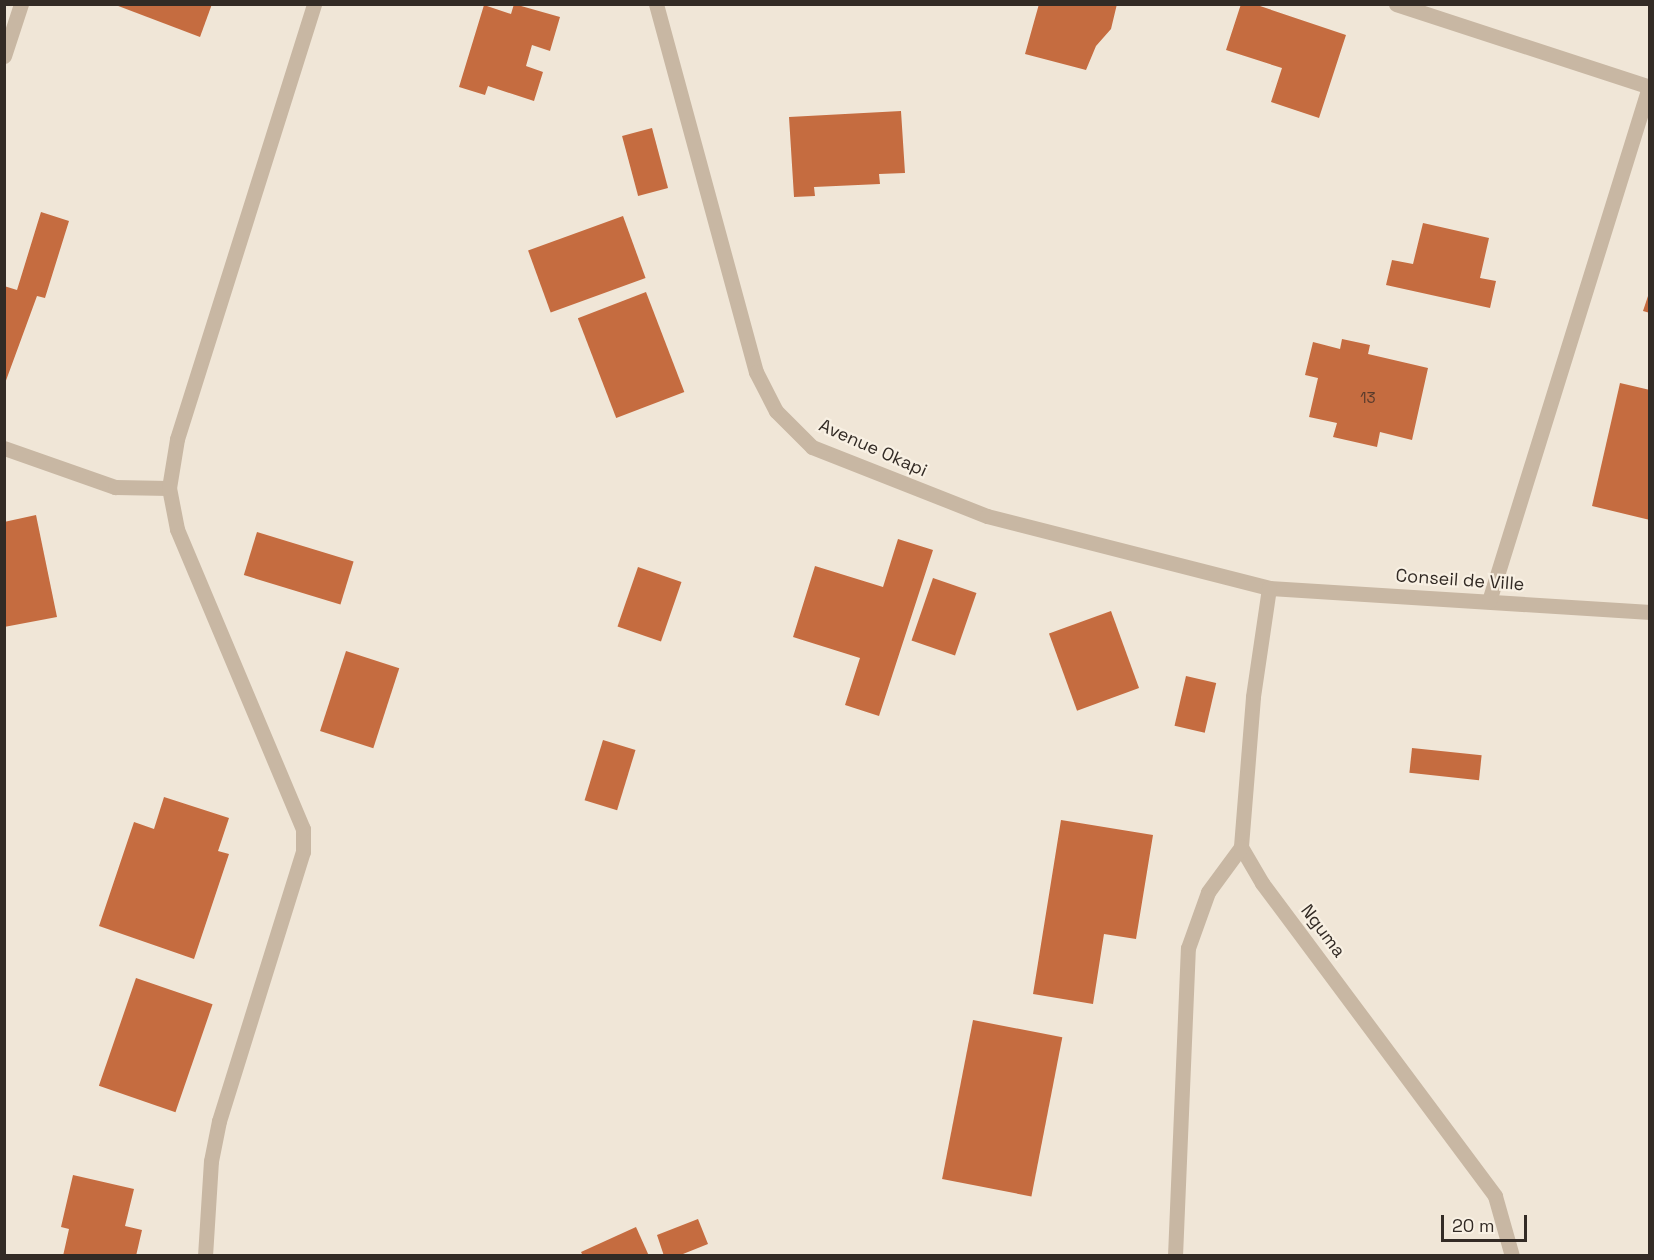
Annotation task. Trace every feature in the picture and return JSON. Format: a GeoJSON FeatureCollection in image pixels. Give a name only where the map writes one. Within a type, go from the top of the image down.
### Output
{"type":"FeatureCollection","features":[{"type":"Feature","properties":{"kind":"street"},"geometry":{"type":"LineString","coordinates":[[4,56],[21,4]]}},
{"type":"Feature","properties":{"kind":"street"},"geometry":{"type":"LineString","coordinates":[[204,1254],[211,1161],[219,1121],[303,852],[303,829],[177,530],[168,488],[177,439],[314,4]]}},
{"type":"Feature","properties":{"kind":"street","name":"Avenue Okapi"},"geometry":{"type":"LineString","coordinates":[[656,4],[756,372],[776,411],[812,447],[987,516],[1269,588]]}},
{"type":"Feature","properties":{"kind":"street"},"geometry":{"type":"LineString","coordinates":[[1396,4],[1649,87],[1489,601]]}},
{"type":"Feature","properties":{"kind":"street"},"geometry":{"type":"LineString","coordinates":[[4,448],[115,487],[168,488]]}},
{"type":"Feature","properties":{"kind":"street"},"geometry":{"type":"LineString","coordinates":[[1175,1256],[1188,948],[1208,892],[1240,847],[1253,697],[1269,588]]}},
{"type":"Feature","properties":{"kind":"street","name":"Conseil de Ville"},"geometry":{"type":"LineString","coordinates":[[1269,588],[1650,612]]}},
{"type":"Feature","properties":{"kind":"street","name":"Nguma"},"geometry":{"type":"LineString","coordinates":[[1240,847],[1262,883],[1495,1196],[1512,1256]]}},
{"type":"Feature","properties":{"kind":"building"},"geometry":{"type":"Polygon","coordinates":[[[113,4],[212,4],[200,37],[113,4]]]}},
{"type":"Feature","properties":{"kind":"building"},"geometry":{"type":"Polygon","coordinates":[[[514,4],[560,17],[550,51],[532,45],[526,66],[543,72],[534,101],[488,86],[485,95],[459,87],[484,5],[511,14],[514,4]]]}},
{"type":"Feature","properties":{"kind":"building"},"geometry":{"type":"Polygon","coordinates":[[[1039,4],[1117,4],[1111,29],[1096,46],[1086,70],[1025,54],[1039,4]]]}},
{"type":"Feature","properties":{"kind":"building"},"geometry":{"type":"Polygon","coordinates":[[[1241,4],[1254,4],[1346,35],[1319,118],[1271,102],[1282,68],[1226,50],[1241,4]]]}},
{"type":"Feature","properties":{"kind":"building"},"geometry":{"type":"Polygon","coordinates":[[[901,111],[905,173],[879,174],[880,184],[814,187],[815,196],[794,197],[789,117],[901,111]]]}},
{"type":"Feature","properties":{"kind":"building"},"geometry":{"type":"Polygon","coordinates":[[[652,128],[668,188],[638,196],[622,136],[652,128]]]}},
{"type":"Feature","properties":{"kind":"building"},"geometry":{"type":"Polygon","coordinates":[[[41,212],[69,221],[45,298],[37,296],[4,386],[4,286],[17,290],[41,212]]]}},
{"type":"Feature","properties":{"kind":"building"},"geometry":{"type":"Polygon","coordinates":[[[623,216],[646,278],[551,313],[528,251],[623,216]]]}},
{"type":"Feature","properties":{"kind":"building"},"geometry":{"type":"Polygon","coordinates":[[[1423,223],[1489,238],[1480,278],[1496,281],[1490,308],[1386,285],[1392,260],[1413,264],[1423,223]]]}},
{"type":"Feature","properties":{"kind":"building"},"geometry":{"type":"Polygon","coordinates":[[[646,292],[684,392],[616,418],[578,318],[646,292]]]}},
{"type":"Feature","properties":{"kind":"building"},"geometry":{"type":"Polygon","coordinates":[[[1650,293],[1650,313],[1643,311],[1650,293]]]}},
{"type":"Feature","properties":{"kind":"building"},"geometry":{"type":"Polygon","coordinates":[[[1342,339],[1370,345],[1368,354],[1428,368],[1412,440],[1380,432],[1377,447],[1333,437],[1337,423],[1309,417],[1318,378],[1305,375],[1313,342],[1340,349],[1342,339]]]}},
{"type":"Feature","properties":{"kind":"building"},"geometry":{"type":"Polygon","coordinates":[[[1620,383],[1650,390],[1650,520],[1592,506],[1620,383]]]}},
{"type":"Feature","properties":{"kind":"building"},"geometry":{"type":"Polygon","coordinates":[[[36,515],[57,617],[4,627],[4,522],[36,515]]]}},
{"type":"Feature","properties":{"kind":"building"},"geometry":{"type":"Polygon","coordinates":[[[257,532],[354,562],[340,605],[244,575],[257,532]]]}},
{"type":"Feature","properties":{"kind":"building"},"geometry":{"type":"Polygon","coordinates":[[[898,539],[933,550],[879,716],[845,705],[860,658],[793,637],[815,566],[883,587],[898,539]]]}},
{"type":"Feature","properties":{"kind":"building"},"geometry":{"type":"Polygon","coordinates":[[[638,567],[681,582],[661,642],[617,627],[638,567]]]}},
{"type":"Feature","properties":{"kind":"building"},"geometry":{"type":"Polygon","coordinates":[[[933,578],[976,593],[955,655],[912,640],[933,578]]]}},
{"type":"Feature","properties":{"kind":"building"},"geometry":{"type":"Polygon","coordinates":[[[1111,611],[1139,688],[1077,711],[1049,634],[1111,611]]]}},
{"type":"Feature","properties":{"kind":"building"},"geometry":{"type":"Polygon","coordinates":[[[346,651],[399,668],[373,748],[320,731],[346,651]]]}},
{"type":"Feature","properties":{"kind":"building"},"geometry":{"type":"Polygon","coordinates":[[[1186,676],[1216,683],[1205,733],[1175,726],[1186,676]]]}},
{"type":"Feature","properties":{"kind":"building"},"geometry":{"type":"Polygon","coordinates":[[[603,740],[636,750],[617,810],[585,800],[603,740]]]}},
{"type":"Feature","properties":{"kind":"building"},"geometry":{"type":"Polygon","coordinates":[[[1412,748],[1482,755],[1479,780],[1409,773],[1412,748]]]}},
{"type":"Feature","properties":{"kind":"building"},"geometry":{"type":"Polygon","coordinates":[[[164,797],[229,818],[218,851],[229,854],[194,959],[99,926],[134,822],[154,829],[164,797]]]}},
{"type":"Feature","properties":{"kind":"building"},"geometry":{"type":"Polygon","coordinates":[[[1061,820],[1153,835],[1136,939],[1104,934],[1093,1004],[1033,994],[1061,820]]]}},
{"type":"Feature","properties":{"kind":"building"},"geometry":{"type":"Polygon","coordinates":[[[136,978],[213,1004],[175,1112],[99,1086],[136,978]]]}},
{"type":"Feature","properties":{"kind":"building"},"geometry":{"type":"Polygon","coordinates":[[[973,1020],[1062,1037],[1031,1196],[942,1179],[973,1020]]]}},
{"type":"Feature","properties":{"kind":"building"},"geometry":{"type":"Polygon","coordinates":[[[73,1175],[134,1189],[125,1226],[142,1230],[136,1256],[63,1256],[69,1229],[61,1227],[73,1175]]]}},
{"type":"Feature","properties":{"kind":"building"},"geometry":{"type":"Polygon","coordinates":[[[698,1219],[708,1244],[678,1256],[664,1256],[657,1235],[698,1219]]]}},
{"type":"Feature","properties":{"kind":"building"},"geometry":{"type":"Polygon","coordinates":[[[636,1227],[649,1256],[583,1256],[581,1252],[636,1227]]]}}]}
